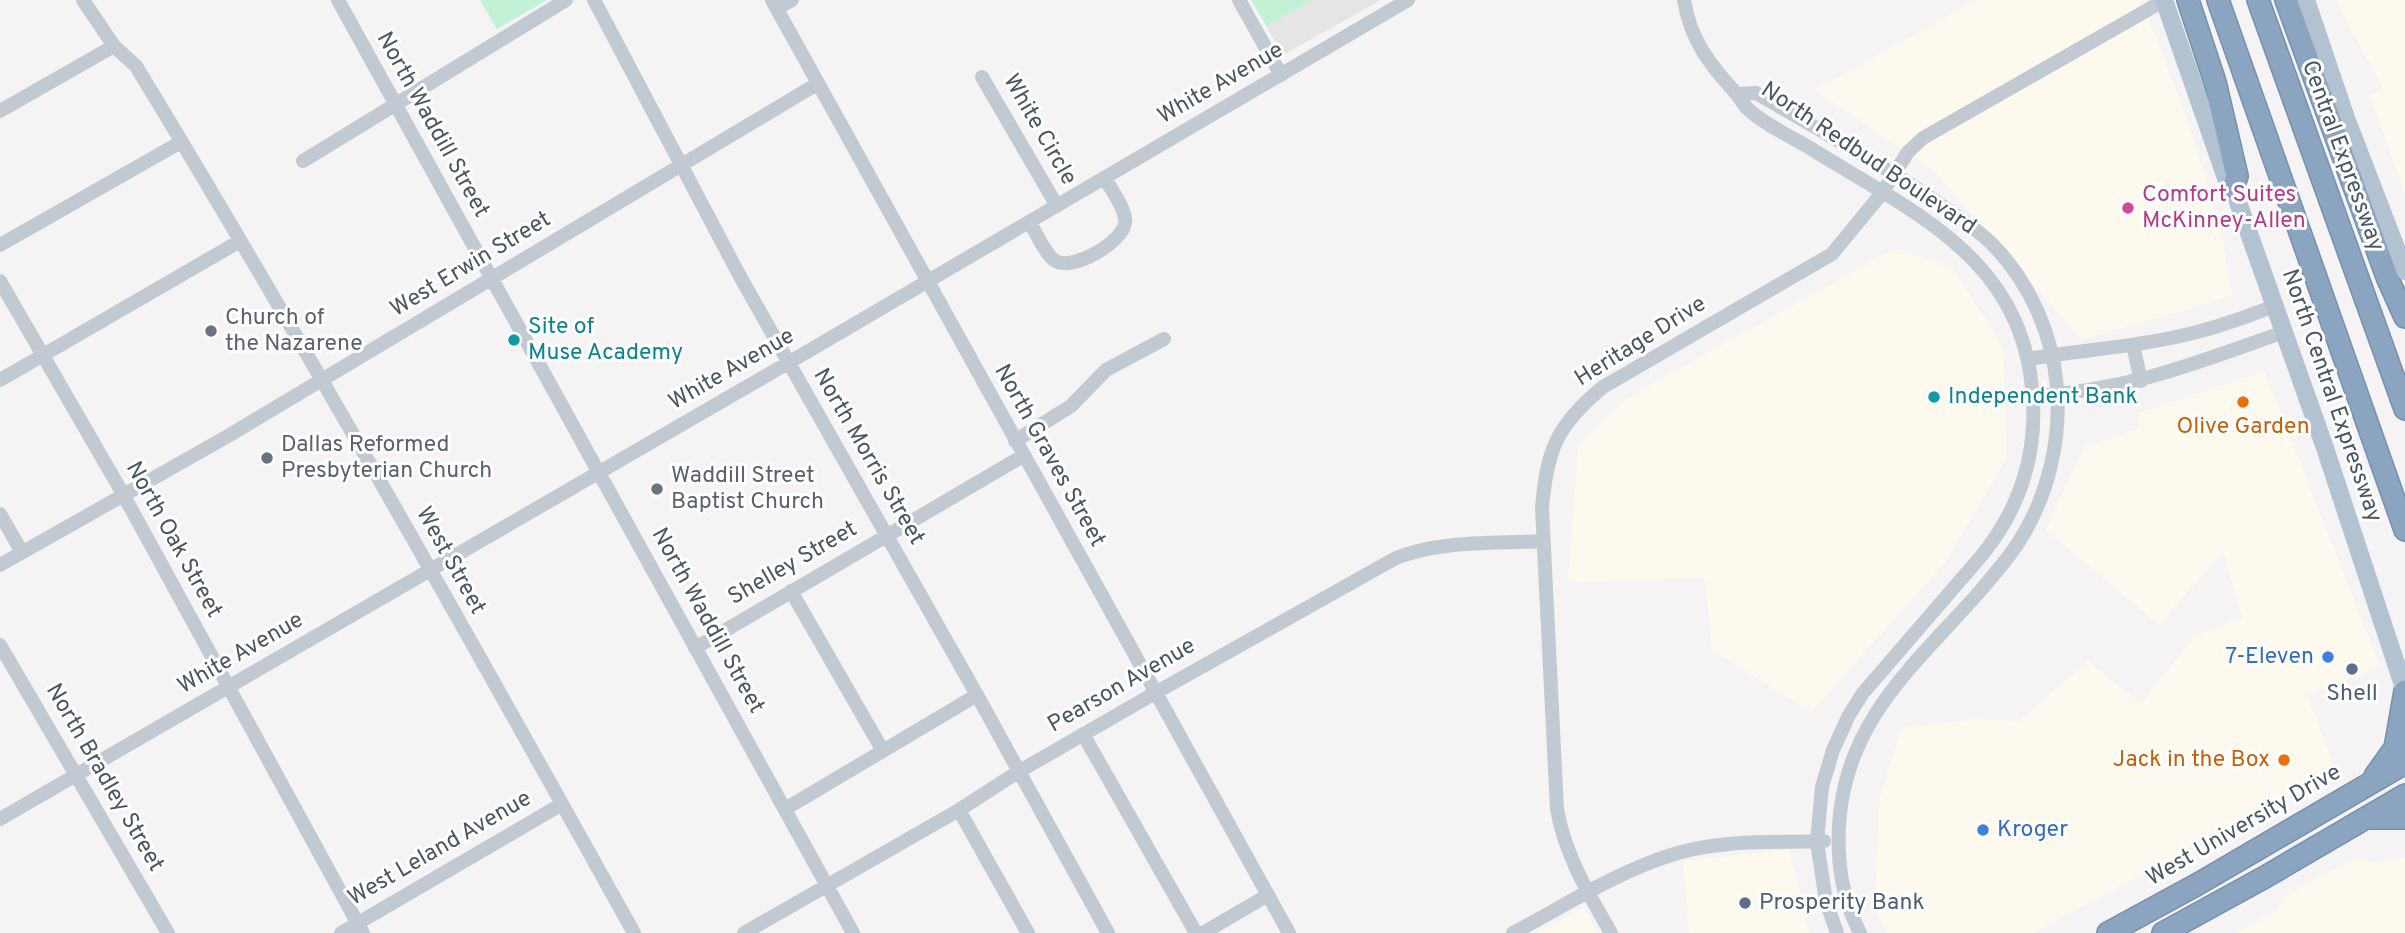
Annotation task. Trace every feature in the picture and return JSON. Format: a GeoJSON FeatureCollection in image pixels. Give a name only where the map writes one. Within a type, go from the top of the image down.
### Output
{"type":"FeatureCollection","features":[{"type":"Feature","properties":{"kind":"highway"},"geometry":{"type":"LineString","coordinates":[[2188,0],[2215,82],[2237,176],[2233,188]]}},
{"type":"Feature","properties":{"kind":"highway"},"geometry":{"type":"LineString","coordinates":[[2218,0],[2405,530]]}},
{"type":"Feature","properties":{"kind":"highway","name":"Central Expressway"},"geometry":{"type":"LineString","coordinates":[[2258,0],[2405,409]]}},
{"type":"Feature","properties":{"kind":"highway"},"geometry":{"type":"LineString","coordinates":[[2286,0],[2387,277],[2405,317]]}},
{"type":"Feature","properties":{"kind":"highway"},"geometry":{"type":"LineString","coordinates":[[2367,785],[2395,748],[2405,691]]}},
{"type":"Feature","properties":{"kind":"highway","name":"West University Drive"},"geometry":{"type":"LineString","coordinates":[[2108,933],[2405,762]]}},
{"type":"Feature","properties":{"kind":"highway"},"geometry":{"type":"LineString","coordinates":[[2163,933],[2405,795]]}},
{"type":"Feature","properties":{"kind":"highway"},"geometry":{"type":"LineString","coordinates":[[2366,818],[2405,818]]}},
{"type":"Feature","properties":{"kind":"main road","name":"North Central Expressway"},"geometry":{"type":"LineString","coordinates":[[2165,0],[2226,178],[2233,188],[2284,332],[2405,691]]}},
{"type":"Feature","properties":{"kind":"main road"},"geometry":{"type":"LineString","coordinates":[[2306,0],[2346,118],[2405,271]]}},
{"type":"Feature","properties":{"kind":"street","name":"West Street"},"geometry":{"type":"LineString","coordinates":[[83,0],[114,46],[136,66],[240,241],[634,933]]}},
{"type":"Feature","properties":{"kind":"street","name":"North Waddill Street"},"geometry":{"type":"LineString","coordinates":[[338,0],[853,933]]}},
{"type":"Feature","properties":{"kind":"street"},"geometry":{"type":"LineString","coordinates":[[303,161],[566,0]]}},
{"type":"Feature","properties":{"kind":"street","name":"North Morris Street"},"geometry":{"type":"LineString","coordinates":[[594,0],[788,363],[977,695],[1108,933]]}},
{"type":"Feature","properties":{"kind":"street"},"geometry":{"type":"LineString","coordinates":[[775,4],[792,0]]}},
{"type":"Feature","properties":{"kind":"street"},"geometry":{"type":"LineString","coordinates":[[1239,0],[1281,75]]}},
{"type":"Feature","properties":{"kind":"street","name":"White Avenue"},"geometry":{"type":"LineString","coordinates":[[0,819],[1030,223],[1408,0]]}},
{"type":"Feature","properties":{"kind":"street","name":"North Redbud Boulevard"},"geometry":{"type":"LineString","coordinates":[[1684,0],[1689,25],[1699,46],[1711,65],[1748,109],[1949,236],[1981,267],[2004,301],[2028,359],[2032,396],[2031,449],[2025,475],[2011,512],[1983,554],[1855,704],[1840,733],[1827,768],[1819,810],[1818,842],[1826,901],[1837,933]]}},
{"type":"Feature","properties":{"kind":"street","name":"Heritage Drive"},"geometry":{"type":"LineString","coordinates":[[1611,933],[1564,842],[1557,809],[1542,509],[1548,461],[1563,427],[1585,401],[1603,387],[1824,260],[1843,243],[1882,193],[1908,152],[1923,138],[2165,0]]}},
{"type":"Feature","properties":{"kind":"street","name":"North Graves Street"},"geometry":{"type":"LineString","coordinates":[[775,4],[1289,933]]}},
{"type":"Feature","properties":{"kind":"street"},"geometry":{"type":"LineString","coordinates":[[0,111],[114,46]]}},
{"type":"Feature","properties":{"kind":"street","name":"White Circle"},"geometry":{"type":"LineString","coordinates":[[982,77],[1057,206]]}},
{"type":"Feature","properties":{"kind":"street","name":"West Erwin Street"},"geometry":{"type":"LineString","coordinates":[[0,565],[321,380],[817,84]]}},
{"type":"Feature","properties":{"kind":"street","name":"North Redbud Boulevard"},"geometry":{"type":"LineString","coordinates":[[1737,93],[1756,93],[1894,173],[1973,227],[2007,261],[2035,306],[2053,355],[2057,394],[2053,459],[2046,484],[2028,526],[2005,562],[1894,688],[1865,728],[1844,785],[1838,841],[1839,867],[1848,909],[1860,933]]}},
{"type":"Feature","properties":{"kind":"street"},"geometry":{"type":"LineString","coordinates":[[0,245],[181,142]]}},
{"type":"Feature","properties":{"kind":"street"},"geometry":{"type":"LineString","coordinates":[[1030,223],[1053,259],[1061,264],[1088,257],[1106,247],[1121,233],[1125,216],[1105,178]]}},
{"type":"Feature","properties":{"kind":"street"},"geometry":{"type":"LineString","coordinates":[[0,380],[240,241]]}},
{"type":"Feature","properties":{"kind":"street","name":"North Oak Street"},"geometry":{"type":"LineString","coordinates":[[0,281],[123,494],[360,928]]}},
{"type":"Feature","properties":{"kind":"street"},"geometry":{"type":"LineString","coordinates":[[2028,359],[2133,345],[2207,330],[2274,306]]}},
{"type":"Feature","properties":{"kind":"street"},"geometry":{"type":"LineString","coordinates":[[2032,396],[2108,388],[2141,381],[2284,332]]}},
{"type":"Feature","properties":{"kind":"street"},"geometry":{"type":"LineString","coordinates":[[1015,441],[1071,406],[1106,370],[1164,339]]}},
{"type":"Feature","properties":{"kind":"street"},"geometry":{"type":"LineString","coordinates":[[2133,345],[2141,381]]}},
{"type":"Feature","properties":{"kind":"street","name":"Shelley Street"},"geometry":{"type":"LineString","coordinates":[[695,648],[1024,456]]}},
{"type":"Feature","properties":{"kind":"street"},"geometry":{"type":"LineString","coordinates":[[0,514],[22,552]]}},
{"type":"Feature","properties":{"kind":"street","name":"Pearson Avenue"},"geometry":{"type":"LineString","coordinates":[[744,933],[958,810],[1083,734],[1372,570],[1410,552],[1438,547],[1543,541]]}},
{"type":"Feature","properties":{"kind":"street"},"geometry":{"type":"LineString","coordinates":[[791,592],[883,751]]}},
{"type":"Feature","properties":{"kind":"street","name":"North Bradley Street"},"geometry":{"type":"LineString","coordinates":[[0,645],[168,933]]}},
{"type":"Feature","properties":{"kind":"street"},"geometry":{"type":"LineString","coordinates":[[785,808],[977,695]]}},
{"type":"Feature","properties":{"kind":"street"},"geometry":{"type":"LineString","coordinates":[[1083,734],[1196,933]]}},
{"type":"Feature","properties":{"kind":"street","name":"West Leland Avenue"},"geometry":{"type":"LineString","coordinates":[[341,933],[360,928],[562,804]]}},
{"type":"Feature","properties":{"kind":"street"},"geometry":{"type":"LineString","coordinates":[[958,810],[1028,933]]}},
{"type":"Feature","properties":{"kind":"street"},"geometry":{"type":"LineString","coordinates":[[1513,933],[1588,893],[1672,855],[1707,847],[1744,843],[1838,841]]}},
{"type":"Feature","properties":{"kind":"street"},"geometry":{"type":"LineString","coordinates":[[1203,933],[1268,895]]}},
{"type":"Feature","properties":{"kind":"shaded area"},"geometry":{"type":"Polygon","coordinates":[[[1251,0],[1381,0],[1283,55],[1251,0]]]}},
{"type":"Feature","properties":{"kind":"shaded area"},"geometry":{"type":"Polygon","coordinates":[[[1977,0],[2141,0],[2182,105],[2219,219],[2232,296],[2082,340],[1934,171],[1815,90],[1977,0]]]}},
{"type":"Feature","properties":{"kind":"shaded area"},"geometry":{"type":"Polygon","coordinates":[[[2335,0],[2405,0],[2405,194],[2370,95],[2383,88],[2335,0]]]}},
{"type":"Feature","properties":{"kind":"shaded area"},"geometry":{"type":"Polygon","coordinates":[[[1896,248],[1954,269],[2003,347],[2007,458],[1944,564],[1811,712],[1712,650],[1705,578],[1568,582],[1578,445],[1627,398],[1896,248]]]}},
{"type":"Feature","properties":{"kind":"shaded area"},"geometry":{"type":"Polygon","coordinates":[[[2264,371],[2380,666],[2307,695],[2335,769],[2034,933],[1887,933],[1875,910],[1879,802],[1901,728],[1977,719],[2019,721],[2088,661],[2141,704],[2195,636],[2242,618],[2223,551],[2159,625],[2046,530],[2083,448],[2138,428],[2138,413],[2264,371]]]}},
{"type":"Feature","properties":{"kind":"shaded area"},"geometry":{"type":"Polygon","coordinates":[[[1789,850],[1809,933],[1689,933],[1683,861],[1789,850]]]}},
{"type":"Feature","properties":{"kind":"shaded area"},"geometry":{"type":"Polygon","coordinates":[[[2405,858],[2405,933],[2236,933],[2277,910],[2286,896],[2353,859],[2379,862],[2405,858]]]}},
{"type":"Feature","properties":{"kind":"shaded area"},"geometry":{"type":"Polygon","coordinates":[[[1584,907],[1598,933],[1536,933],[1584,907]]]}},
{"type":"Feature","properties":{"kind":"green space"},"geometry":{"type":"Polygon","coordinates":[[[480,0],[547,0],[497,29],[480,0]]]}},
{"type":"Feature","properties":{"kind":"green space"},"geometry":{"type":"Polygon","coordinates":[[[1251,0],[1313,0],[1267,26],[1251,0]]]}},
{"type":"Feature","properties":{"kind":"place","name":"Comfort Suites McKinney-Allen"},"geometry":{"type":"Point","coordinates":[2128,208]}},
{"type":"Feature","properties":{"kind":"place","name":"Church of the Nazarene"},"geometry":{"type":"Point","coordinates":[211,331]}},
{"type":"Feature","properties":{"kind":"place","name":"Site of Muse Academy"},"geometry":{"type":"Point","coordinates":[514,340]}},
{"type":"Feature","properties":{"kind":"place","name":"Independent Bank"},"geometry":{"type":"Point","coordinates":[1934,397]}},
{"type":"Feature","properties":{"kind":"place","name":"Olive Garden"},"geometry":{"type":"Point","coordinates":[2243,402]}},
{"type":"Feature","properties":{"kind":"place","name":"Dallas Reformed Presbyterian Church"},"geometry":{"type":"Point","coordinates":[267,458]}},
{"type":"Feature","properties":{"kind":"place","name":"Waddill Street Baptist Church"},"geometry":{"type":"Point","coordinates":[657,489]}},
{"type":"Feature","properties":{"kind":"place","name":"7-Eleven"},"geometry":{"type":"Point","coordinates":[2328,657]}},
{"type":"Feature","properties":{"kind":"place","name":"Shell"},"geometry":{"type":"Point","coordinates":[2352,669]}},
{"type":"Feature","properties":{"kind":"place","name":"Jack in the Box"},"geometry":{"type":"Point","coordinates":[2284,760]}},
{"type":"Feature","properties":{"kind":"place","name":"Kroger"},"geometry":{"type":"Point","coordinates":[1983,830]}},
{"type":"Feature","properties":{"kind":"place","name":"Prosperity Bank"},"geometry":{"type":"Point","coordinates":[1745,903]}}]}
